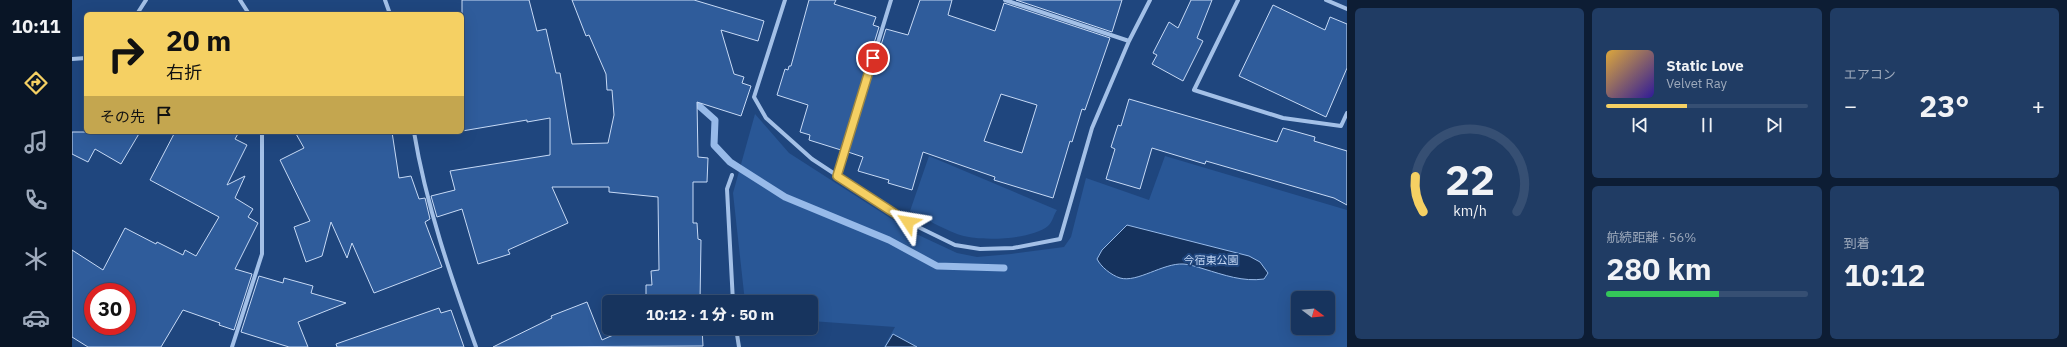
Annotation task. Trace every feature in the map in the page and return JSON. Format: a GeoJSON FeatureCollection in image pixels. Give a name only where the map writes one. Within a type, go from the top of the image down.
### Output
{"type":"FeatureCollection","features":[{"type":"Feature","properties":{"kind":"street"},"geometry":{"type":"LineString","coordinates":[[138,12],[146,0]]}},
{"type":"Feature","properties":{"kind":"street"},"geometry":{"type":"LineString","coordinates":[[240,0],[249,12]]}},
{"type":"Feature","properties":{"kind":"street"},"geometry":{"type":"LineString","coordinates":[[385,0],[389,12]]}},
{"type":"Feature","properties":{"kind":"street"},"geometry":{"type":"LineString","coordinates":[[785,0],[754,98],[766,118],[812,159],[908,222],[955,245],[980,249],[1012,248],[1060,239],[1092,128],[1129,41],[1150,0]]}},
{"type":"Feature","properties":{"kind":"street"},"geometry":{"type":"LineString","coordinates":[[837,176],[891,0]]}},
{"type":"Feature","properties":{"kind":"street"},"geometry":{"type":"LineString","coordinates":[[1005,0],[1129,41]]}},
{"type":"Feature","properties":{"kind":"street"},"geometry":{"type":"LineString","coordinates":[[1238,0],[1194,90],[1283,118],[1341,126],[1347,113]]}},
{"type":"Feature","properties":{"kind":"street"},"geometry":{"type":"LineString","coordinates":[[1326,0],[1347,9]]}},
{"type":"Feature","properties":{"kind":"street"},"geometry":{"type":"LineString","coordinates":[[72,59],[84,58]]}},
{"type":"Feature","properties":{"kind":"street"},"geometry":{"type":"LineString","coordinates":[[232,347],[262,254],[262,134]]}},
{"type":"Feature","properties":{"kind":"street"},"geometry":{"type":"LineString","coordinates":[[414,134],[418,159],[451,277],[476,347]]}},
{"type":"Feature","properties":{"kind":"street"},"geometry":{"type":"LineString","coordinates":[[732,175],[727,189],[733,295]]}},
{"type":"Feature","properties":{"kind":"street"},"geometry":{"type":"LineString","coordinates":[[737,335],[739,347]]}},
{"type":"Feature","properties":{"kind":"green space","name":"今宿東公園"},"geometry":{"type":"Polygon","coordinates":[[[755,114],[789,153],[912,232],[957,253],[977,257],[1064,247],[1071,237],[1086,178],[1149,200],[1165,156],[1347,210],[1347,347],[884,347],[895,327],[818,322],[818,295],[744,295],[733,193],[755,114]]]}},
{"type":"Feature","properties":{"kind":"green space"},"geometry":{"type":"Polygon","coordinates":[[[929,156],[1057,210],[1051,223],[1040,231],[1017,237],[990,239],[977,238],[966,237],[951,232],[910,211],[929,156]]]}},
{"type":"Feature","properties":{"kind":"shaded area"},"geometry":{"type":"Polygon","coordinates":[[[1127,225],[1249,256],[1260,262],[1268,273],[1264,279],[1249,280],[1219,274],[1188,264],[1183,264],[1167,266],[1134,278],[1120,278],[1113,275],[1101,265],[1097,259],[1102,250],[1127,225]]]}},
{"type":"Feature","properties":{"kind":"shaded area"},"geometry":{"type":"Polygon","coordinates":[[[893,334],[917,347],[885,347],[893,334]]]}},
{"type":"Feature","properties":{"kind":"building"},"geometry":{"type":"Polygon","coordinates":[[[462,0],[529,0],[537,31],[546,29],[556,73],[560,73],[572,144],[608,143],[614,115],[612,90],[607,90],[606,74],[589,35],[586,36],[572,0],[694,0],[764,21],[758,41],[721,30],[734,74],[744,77],[742,83],[751,86],[741,116],[697,102],[698,157],[708,158],[707,182],[693,182],[693,223],[697,223],[698,239],[701,240],[700,295],[646,295],[646,285],[652,285],[651,271],[659,270],[658,197],[609,192],[609,187],[552,187],[568,223],[508,250],[510,254],[478,264],[462,209],[437,217],[431,196],[455,190],[450,171],[550,155],[550,118],[527,122],[527,120],[464,131],[464,12],[462,12],[462,0]]]}},
{"type":"Feature","properties":{"kind":"building"},"geometry":{"type":"Polygon","coordinates":[[[809,0],[836,0],[834,4],[876,17],[873,25],[879,27],[841,150],[809,140],[810,135],[800,132],[808,105],[777,95],[785,69],[788,70],[789,66],[791,66],[809,0]]]}},
{"type":"Feature","properties":{"kind":"building"},"geometry":{"type":"Polygon","coordinates":[[[920,0],[952,0],[948,15],[995,31],[1004,3],[1110,38],[1085,110],[1082,109],[1072,142],[1070,141],[1053,198],[994,180],[995,177],[923,152],[912,190],[888,183],[889,180],[858,171],[863,157],[848,152],[886,29],[908,35],[920,0]],[[1001,94],[984,141],[1022,153],[1037,105],[1001,94]]]}},
{"type":"Feature","properties":{"kind":"building"},"geometry":{"type":"Polygon","coordinates":[[[1016,0],[1122,0],[1112,32],[1016,0]]]}},
{"type":"Feature","properties":{"kind":"building"},"geometry":{"type":"Polygon","coordinates":[[[1191,0],[1212,0],[1197,38],[1203,41],[1183,81],[1152,64],[1157,55],[1153,53],[1169,22],[1178,28],[1191,0]]]}},
{"type":"Feature","properties":{"kind":"building"},"geometry":{"type":"Polygon","coordinates":[[[1273,5],[1325,30],[1330,17],[1347,24],[1347,68],[1326,117],[1239,76],[1273,5]]]}},
{"type":"Feature","properties":{"kind":"building"},"geometry":{"type":"Polygon","coordinates":[[[1129,99],[1277,142],[1283,128],[1315,137],[1314,141],[1347,151],[1347,205],[1334,198],[1206,161],[1205,164],[1152,148],[1140,189],[1106,179],[1115,149],[1111,147],[1118,125],[1121,126],[1129,99]]]}},
{"type":"Feature","properties":{"kind":"building"},"geometry":{"type":"Polygon","coordinates":[[[72,132],[84,132],[84,134],[139,134],[121,164],[95,149],[88,162],[72,154],[72,132]]]}},
{"type":"Feature","properties":{"kind":"building"},"geometry":{"type":"Polygon","coordinates":[[[174,134],[238,134],[235,139],[247,145],[227,185],[245,176],[235,198],[253,209],[248,217],[258,223],[235,269],[252,274],[234,330],[219,325],[220,323],[183,310],[161,347],[88,347],[72,337],[72,250],[103,270],[125,228],[156,244],[157,242],[183,255],[185,250],[196,256],[219,217],[150,180],[174,134]]]}},
{"type":"Feature","properties":{"kind":"building"},"geometry":{"type":"Polygon","coordinates":[[[296,134],[392,134],[399,178],[411,176],[419,199],[425,198],[430,219],[425,222],[442,267],[374,293],[352,243],[347,258],[331,222],[322,256],[306,262],[294,227],[310,221],[280,160],[304,148],[296,134]]]}},
{"type":"Feature","properties":{"kind":"building"},"geometry":{"type":"Polygon","coordinates":[[[259,276],[283,283],[284,278],[313,286],[311,293],[346,303],[298,322],[308,347],[289,347],[241,332],[259,276]]]}},
{"type":"Feature","properties":{"kind":"building"},"geometry":{"type":"Polygon","coordinates":[[[587,302],[602,340],[613,335],[702,335],[703,346],[493,347],[552,318],[551,316],[587,302]]]}},
{"type":"Feature","properties":{"kind":"building"},"geometry":{"type":"Polygon","coordinates":[[[439,308],[441,313],[451,310],[464,347],[337,347],[336,344],[439,308]]]}},
{"type":"Feature","properties":{"kind":"waterway"},"geometry":{"type":"LineString","coordinates":[[693,97],[697,104],[715,120],[714,145],[730,162],[785,197],[889,240],[937,266],[1004,268]]}},
{"type":"Feature","properties":{"kind":"route"},"geometry":{"type":"LineString","coordinates":[[873,58],[837,176],[908,222]]}}]}
